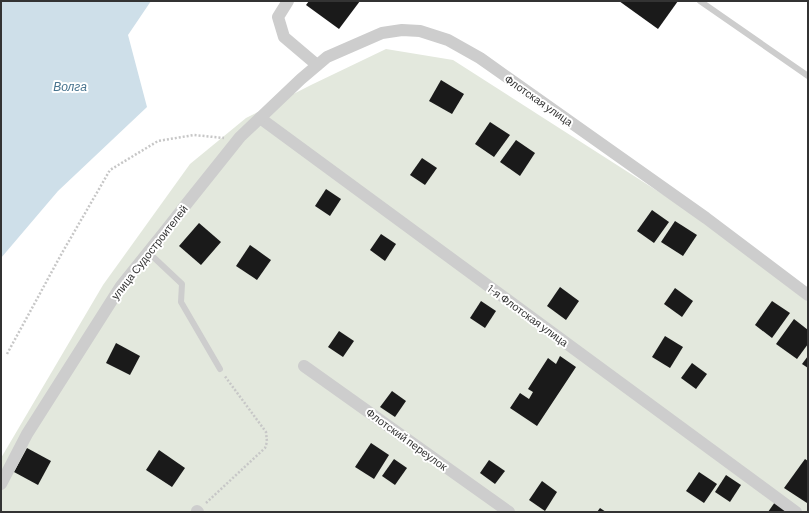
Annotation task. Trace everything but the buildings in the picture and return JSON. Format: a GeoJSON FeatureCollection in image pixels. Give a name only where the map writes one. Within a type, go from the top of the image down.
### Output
{"type":"FeatureCollection","features":[{"type":"Feature","properties":{"kind":"street"},"geometry":{"type":"LineString","coordinates":[[288,1],[278,17],[284,37],[317,65]]}},
{"type":"Feature","properties":{"kind":"street","name":"Флотская улица"},"geometry":{"type":"LineString","coordinates":[[317,65],[328,57],[382,33],[402,30],[420,31],[448,40],[487,63],[706,218],[808,296]]}},
{"type":"Feature","properties":{"kind":"street","name":"улица Судостроителей"},"geometry":{"type":"LineString","coordinates":[[1,484],[27,434],[120,286],[238,139],[317,65]]}},
{"type":"Feature","properties":{"kind":"street","name":"1-я Флотская улица"},"geometry":{"type":"LineString","coordinates":[[260,118],[796,512]]}},
{"type":"Feature","properties":{"kind":"street","name":"Флотский переулок"},"geometry":{"type":"LineString","coordinates":[[304,366],[509,512]]}},
{"type":"Feature","properties":{"kind":"lane"},"geometry":{"type":"LineString","coordinates":[[700,1],[808,76]]}},
{"type":"Feature","properties":{"kind":"lane"},"geometry":{"type":"LineString","coordinates":[[148,252],[182,284],[181,302],[220,369]]}},
{"type":"Feature","properties":{"kind":"path"},"geometry":{"type":"LineString","coordinates":[[7,354],[110,170],[158,141],[194,135],[238,139]]}},
{"type":"Feature","properties":{"kind":"path"},"geometry":{"type":"LineString","coordinates":[[197,512],[265,448],[267,442],[266,432],[220,369]]}},
{"type":"Feature","properties":{"kind":"shaded area"},"geometry":{"type":"Polygon","coordinates":[[[386,49],[453,60],[695,215],[808,302],[808,512],[1,512],[1,458],[103,285],[190,164],[246,118],[386,49]]]}},
{"type":"Feature","properties":{"kind":"water","name":"Волга"},"geometry":{"type":"Polygon","coordinates":[[[1,1],[151,1],[128,35],[147,107],[58,191],[1,258],[1,1]]]}}]}
